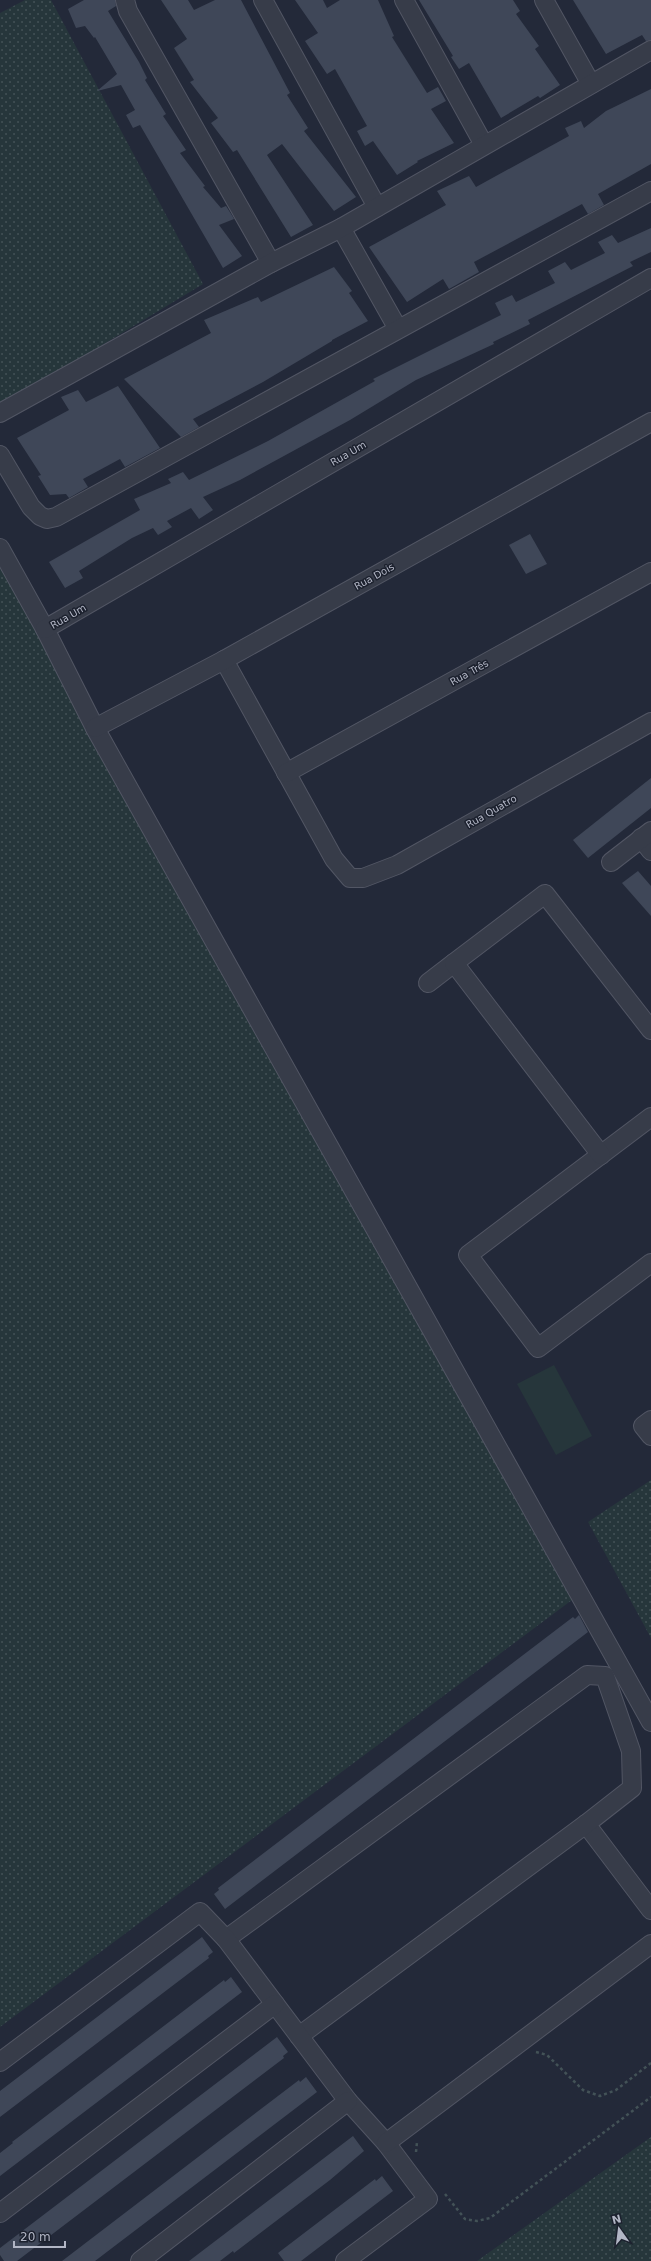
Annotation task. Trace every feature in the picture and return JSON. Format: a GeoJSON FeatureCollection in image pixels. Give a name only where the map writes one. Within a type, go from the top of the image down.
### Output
{"type":"FeatureCollection","features":[{"type":"Feature","properties":{"kind":"street"},"geometry":{"type":"LineString","coordinates":[[125,0],[128,10],[271,262]]}},
{"type":"Feature","properties":{"kind":"street"},"geometry":{"type":"LineString","coordinates":[[263,0],[377,207]]}},
{"type":"Feature","properties":{"kind":"street"},"geometry":{"type":"LineString","coordinates":[[404,0],[484,145]]}},
{"type":"Feature","properties":{"kind":"street"},"geometry":{"type":"LineString","coordinates":[[544,0],[591,84]]}},
{"type":"Feature","properties":{"kind":"street"},"geometry":{"type":"LineString","coordinates":[[0,413],[271,262],[341,228],[651,50]]}},
{"type":"Feature","properties":{"kind":"street"},"geometry":{"type":"LineString","coordinates":[[0,455],[36,513],[44,518],[51,518],[651,191]]}},
{"type":"Feature","properties":{"kind":"street"},"geometry":{"type":"LineString","coordinates":[[341,228],[398,329]]}},
{"type":"Feature","properties":{"kind":"street","name":"Rua Um"},"geometry":{"type":"LineString","coordinates":[[45,629],[651,278]]}},
{"type":"Feature","properties":{"kind":"street","name":"Rua Dois"},"geometry":{"type":"LineString","coordinates":[[95,728],[224,660],[651,422]]}},
{"type":"Feature","properties":{"kind":"street"},"geometry":{"type":"LineString","coordinates":[[0,548],[45,629],[95,728],[651,1722]]}},
{"type":"Feature","properties":{"kind":"street","name":"Rua Três"},"geometry":{"type":"LineString","coordinates":[[286,773],[651,572]]}},
{"type":"Feature","properties":{"kind":"street"},"geometry":{"type":"LineString","coordinates":[[224,660],[286,773]]}},
{"type":"Feature","properties":{"kind":"street","name":"Rua Quatro"},"geometry":{"type":"LineString","coordinates":[[286,773],[334,859],[350,878],[363,878],[381,872],[651,722]]}},
{"type":"Feature","properties":{"kind":"street"},"geometry":{"type":"LineString","coordinates":[[611,862],[648,840]]}},
{"type":"Feature","properties":{"kind":"street"},"geometry":{"type":"LineString","coordinates":[[428,983],[545,894],[651,1030]]}},
{"type":"Feature","properties":{"kind":"street"},"geometry":{"type":"LineString","coordinates":[[454,963],[601,1155]]}},
{"type":"Feature","properties":{"kind":"street"},"geometry":{"type":"LineString","coordinates":[[651,1117],[468,1255],[538,1348],[651,1264]]}},
{"type":"Feature","properties":{"kind":"street"},"geometry":{"type":"LineString","coordinates":[[651,1420],[643,1426],[651,1436]]}},
{"type":"Feature","properties":{"kind":"street"},"geometry":{"type":"LineString","coordinates":[[226,1939],[587,1675],[605,1676],[631,1751],[632,1788],[586,1824],[299,2036]]}},
{"type":"Feature","properties":{"kind":"street"},"geometry":{"type":"LineString","coordinates":[[586,1824],[651,1910]]}},
{"type":"Feature","properties":{"kind":"street"},"geometry":{"type":"LineString","coordinates":[[0,2062],[200,1912],[226,1939],[348,2102],[386,2143],[428,2199],[345,2261]]}},
{"type":"Feature","properties":{"kind":"street"},"geometry":{"type":"LineString","coordinates":[[386,2143],[651,1944]]}},
{"type":"Feature","properties":{"kind":"street"},"geometry":{"type":"LineString","coordinates":[[0,2213],[275,2004]]}},
{"type":"Feature","properties":{"kind":"street"},"geometry":{"type":"LineString","coordinates":[[140,2261],[348,2102]]}},
{"type":"Feature","properties":{"kind":"path"},"geometry":{"type":"LineString","coordinates":[[532,2053],[539,2052],[547,2055],[582,2090],[600,2096],[616,2090],[651,2063]]}},
{"type":"Feature","properties":{"kind":"path"},"geometry":{"type":"LineString","coordinates":[[442,2189],[465,2219],[477,2221],[490,2218],[651,2097]]}},
{"type":"Feature","properties":{"kind":"path"},"geometry":{"type":"LineString","coordinates":[[418,2138],[415,2149],[418,2158]]}},
{"type":"Feature","properties":{"kind":"shaded area"},"geometry":{"type":"Polygon","coordinates":[[[25,0],[51,0],[203,284],[0,407],[0,13],[25,0]]]}},
{"type":"Feature","properties":{"kind":"shaded area"},"geometry":{"type":"Polygon","coordinates":[[[0,563],[576,1597],[0,2027],[0,563]]]}},
{"type":"Feature","properties":{"kind":"shaded area"},"geometry":{"type":"Polygon","coordinates":[[[554,1365],[592,1436],[556,1455],[517,1384],[554,1365]]]}},
{"type":"Feature","properties":{"kind":"shaded area"},"geometry":{"type":"Polygon","coordinates":[[[651,1480],[651,1638],[588,1522],[651,1480]]]}},
{"type":"Feature","properties":{"kind":"shaded area"},"geometry":{"type":"Polygon","coordinates":[[[651,2137],[651,2261],[477,2261],[651,2137]]]}},
{"type":"Feature","properties":{"kind":"building"},"geometry":{"type":"Polygon","coordinates":[[[84,0],[115,0],[116,6],[108,11],[139,62],[147,78],[145,80],[166,114],[163,116],[186,150],[180,153],[205,186],[203,187],[221,208],[226,206],[233,217],[234,219],[219,225],[242,256],[223,268],[140,125],[133,128],[126,115],[135,110],[121,85],[97,91],[117,74],[95,37],[94,38],[85,26],[76,28],[68,9],[84,0]]]}},
{"type":"Feature","properties":{"kind":"building"},"geometry":{"type":"Polygon","coordinates":[[[161,0],[188,0],[194,10],[215,0],[241,0],[290,93],[287,95],[308,128],[304,131],[356,197],[334,211],[282,144],[267,155],[313,225],[291,237],[237,150],[233,152],[211,123],[218,118],[190,82],[194,80],[174,48],[187,39],[161,0]]]}},
{"type":"Feature","properties":{"kind":"building"},"geometry":{"type":"Polygon","coordinates":[[[295,0],[323,0],[327,8],[340,0],[378,0],[394,36],[392,37],[427,93],[438,87],[446,101],[431,109],[454,143],[417,161],[418,162],[397,175],[373,141],[365,146],[357,131],[367,126],[335,69],[327,74],[305,41],[318,33],[295,0]]]}},
{"type":"Feature","properties":{"kind":"building"},"geometry":{"type":"Polygon","coordinates":[[[419,0],[513,0],[520,11],[516,14],[539,46],[535,49],[560,85],[540,98],[538,96],[501,118],[469,63],[459,69],[451,57],[453,56],[419,0]]]}},
{"type":"Feature","properties":{"kind":"building"},"geometry":{"type":"Polygon","coordinates":[[[573,0],[651,0],[651,40],[646,41],[642,35],[606,54],[573,0]]]}},
{"type":"Feature","properties":{"kind":"building"},"geometry":{"type":"Polygon","coordinates":[[[651,89],[651,164],[598,194],[604,205],[588,214],[582,204],[474,262],[479,272],[449,289],[443,279],[407,302],[369,247],[446,205],[437,191],[469,176],[476,187],[569,136],[565,128],[581,121],[584,128],[606,111],[651,89]]]}},
{"type":"Feature","properties":{"kind":"building"},"geometry":{"type":"Polygon","coordinates":[[[651,228],[651,252],[630,262],[633,266],[528,320],[530,324],[493,342],[494,344],[416,380],[350,420],[240,480],[203,497],[213,510],[199,519],[191,508],[167,521],[172,527],[158,535],[153,528],[132,538],[79,571],[83,578],[65,588],[49,562],[140,510],[134,499],[171,483],[168,479],[183,472],[189,480],[268,441],[375,381],[373,379],[501,315],[495,303],[512,295],[516,302],[555,283],[548,271],[565,262],[571,270],[605,253],[598,242],[612,235],[618,243],[651,228]]]}},
{"type":"Feature","properties":{"kind":"building"},"geometry":{"type":"Polygon","coordinates":[[[334,267],[352,291],[349,293],[368,321],[332,340],[263,382],[193,419],[199,427],[181,437],[124,379],[211,333],[204,320],[258,297],[261,302],[334,267]]]}},
{"type":"Feature","properties":{"kind":"building"},"geometry":{"type":"Polygon","coordinates":[[[118,386],[160,448],[125,467],[120,459],[83,479],[88,487],[69,498],[66,494],[50,495],[38,476],[41,475],[17,438],[69,410],[61,397],[78,390],[86,402],[118,386]]]}},
{"type":"Feature","properties":{"kind":"building"},"geometry":{"type":"Polygon","coordinates":[[[530,534],[547,564],[526,574],[509,545],[530,534]]]}},
{"type":"Feature","properties":{"kind":"building"},"geometry":{"type":"Polygon","coordinates":[[[651,778],[651,808],[588,858],[573,840],[651,778]]]}},
{"type":"Feature","properties":{"kind":"building"},"geometry":{"type":"Polygon","coordinates":[[[638,871],[651,886],[651,916],[622,883],[638,871]]]}},
{"type":"Feature","properties":{"kind":"building"},"geometry":{"type":"Polygon","coordinates":[[[579,1615],[588,1632],[225,1909],[214,1894],[219,1890],[218,1888],[573,1617],[575,1619],[579,1615]]]}},
{"type":"Feature","properties":{"kind":"building"},"geometry":{"type":"Polygon","coordinates":[[[202,1937],[213,1952],[208,1956],[209,1958],[0,2117],[0,2091],[202,1937]]]}},
{"type":"Feature","properties":{"kind":"building"},"geometry":{"type":"Polygon","coordinates":[[[231,1977],[242,1992],[0,2176],[0,2153],[13,2143],[12,2142],[224,1980],[225,1982],[231,1977]]]}},
{"type":"Feature","properties":{"kind":"building"},"geometry":{"type":"Polygon","coordinates":[[[277,2037],[288,2052],[283,2056],[284,2058],[17,2261],[4,2261],[0,2255],[0,2248],[277,2037]]]}},
{"type":"Feature","properties":{"kind":"building"},"geometry":{"type":"Polygon","coordinates":[[[306,2077],[317,2092],[95,2261],[62,2261],[299,2080],[300,2082],[306,2077]]]}},
{"type":"Feature","properties":{"kind":"building"},"geometry":{"type":"Polygon","coordinates":[[[353,2136],[364,2151],[330,2180],[234,2253],[233,2251],[220,2261],[189,2261],[353,2136]]]}},
{"type":"Feature","properties":{"kind":"building"},"geometry":{"type":"Polygon","coordinates":[[[382,2176],[393,2191],[301,2261],[284,2261],[278,2253],[375,2179],[376,2181],[382,2176]]]}}]}
